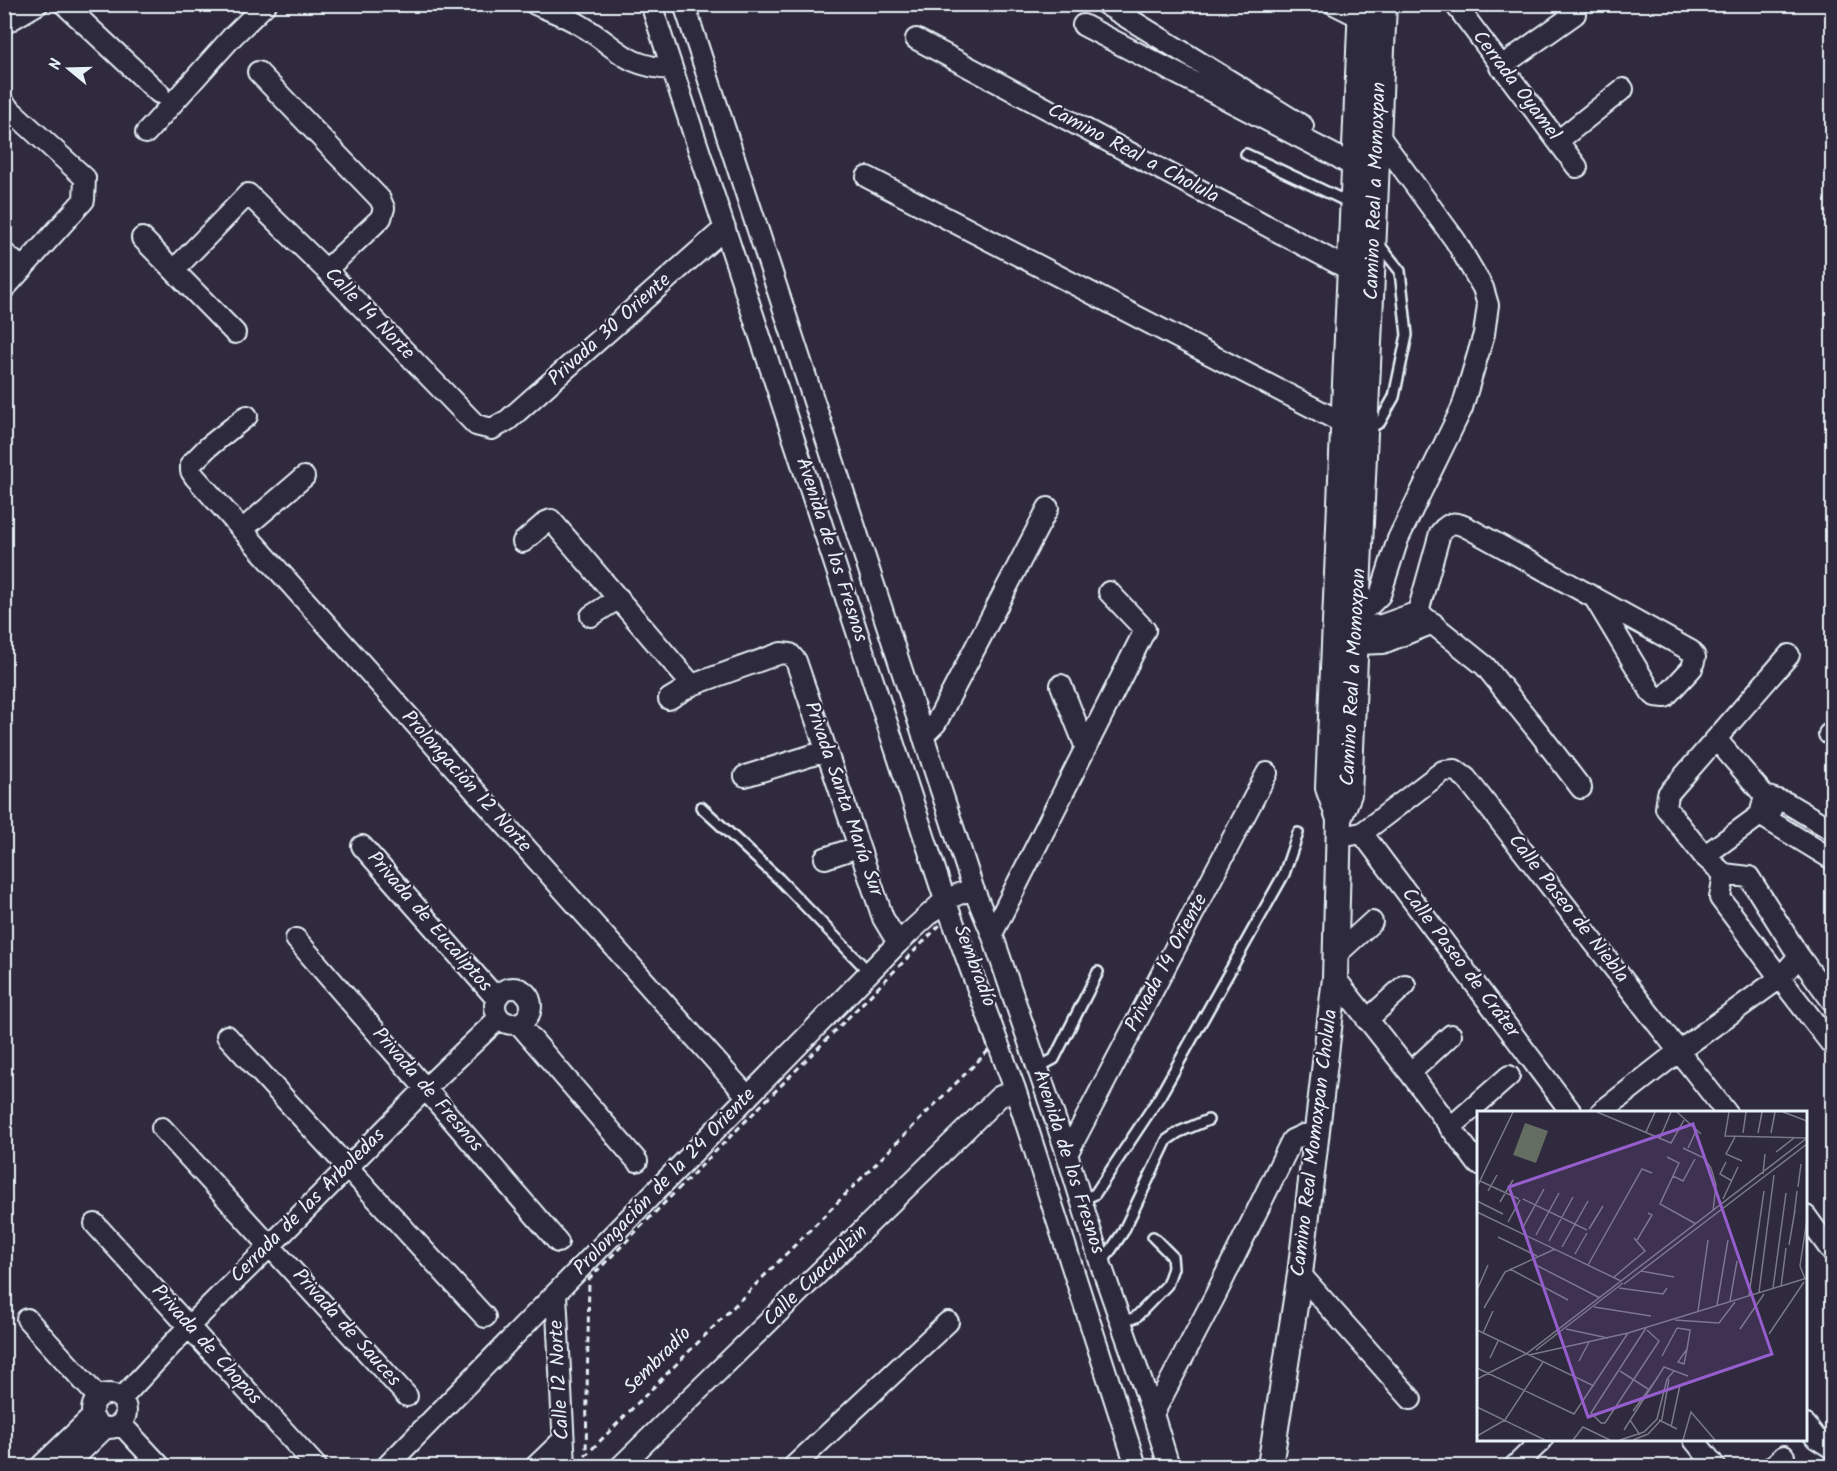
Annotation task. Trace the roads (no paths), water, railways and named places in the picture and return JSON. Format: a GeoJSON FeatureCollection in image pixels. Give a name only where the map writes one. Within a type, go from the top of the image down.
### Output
{"type":"FeatureCollection","features":[{"type":"Feature","properties":{"kind":"street"},"geometry":{"type":"LineString","coordinates":[[4,24],[38,4]]}},
{"type":"Feature","properties":{"kind":"street"},"geometry":{"type":"LineString","coordinates":[[64,4],[159,93]]}},
{"type":"Feature","properties":{"kind":"street"},"geometry":{"type":"LineString","coordinates":[[146,133],[233,36],[266,4]]}},
{"type":"Feature","properties":{"kind":"street"},"geometry":{"type":"LineString","coordinates":[[535,4],[582,25],[624,57],[645,66],[672,69]]}},
{"type":"Feature","properties":{"kind":"street","name":"Avenida de los Fresnos"},"geometry":{"type":"LineString","coordinates":[[651,4],[945,900],[1015,1089],[1136,1467]]}},
{"type":"Feature","properties":{"kind":"street","name":"Avenida de los Fresnos"},"geometry":{"type":"LineString","coordinates":[[684,4],[973,888],[992,934],[1067,1154],[1120,1323],[1154,1414],[1169,1467]]}},
{"type":"Feature","properties":{"kind":"street"},"geometry":{"type":"LineString","coordinates":[[1105,4],[1354,161]]}},
{"type":"Feature","properties":{"kind":"street"},"geometry":{"type":"LineString","coordinates":[[1334,4],[1360,11]]}},
{"type":"Feature","properties":{"kind":"street","name":"Camino Real a Momoxpan"},"geometry":{"type":"LineString","coordinates":[[1339,828],[1349,794],[1357,628],[1355,427],[1350,270],[1354,161],[1370,57],[1384,4]]}},
{"type":"Feature","properties":{"kind":"street","name":"Cerrada Oyamel"},"geometry":{"type":"LineString","coordinates":[[1457,5],[1500,67],[1577,167]]}},
{"type":"Feature","properties":{"kind":"street","name":"Camino Real a Momoxpan"},"geometry":{"type":"LineString","coordinates":[[1339,828],[1328,788],[1355,427],[1374,239],[1379,136],[1370,57],[1360,11]]}},
{"type":"Feature","properties":{"kind":"street"},"geometry":{"type":"LineString","coordinates":[[1500,67],[1575,14]]}},
{"type":"Feature","properties":{"kind":"street"},"geometry":{"type":"LineString","coordinates":[[1083,25],[1336,156],[1354,161]]}},
{"type":"Feature","properties":{"kind":"street","name":"Camino Real a Cholula"},"geometry":{"type":"LineString","coordinates":[[916,39],[1350,270]]}},
{"type":"Feature","properties":{"kind":"street"},"geometry":{"type":"LineString","coordinates":[[258,72],[380,200],[384,208],[381,218],[326,270]]}},
{"type":"Feature","properties":{"kind":"street"},"geometry":{"type":"LineString","coordinates":[[1558,141],[1623,89]]}},
{"type":"Feature","properties":{"kind":"street"},"geometry":{"type":"LineString","coordinates":[[4,104],[85,178],[86,190],[84,200],[4,289]]}},
{"type":"Feature","properties":{"kind":"street"},"geometry":{"type":"LineString","coordinates":[[1379,136],[1455,240],[1483,288],[1488,305],[1485,334],[1462,408],[1398,539],[1380,595],[1369,606],[1357,628],[1383,643],[1425,617],[1440,532],[1446,525],[1453,523],[1470,529],[1594,597],[1691,651],[1695,657],[1692,668],[1665,697],[1655,696],[1651,692],[1594,597]]}},
{"type":"Feature","properties":{"kind":"street"},"geometry":{"type":"LineString","coordinates":[[867,177],[1355,427]]}},
{"type":"Feature","properties":{"kind":"street","name":"Calle 14 Norte"},"geometry":{"type":"LineString","coordinates":[[174,270],[248,194],[326,270],[476,425],[492,429]]}},
{"type":"Feature","properties":{"kind":"street","name":"Privada 30 Oriente"},"geometry":{"type":"LineString","coordinates":[[492,429],[508,420],[725,228]]}},
{"type":"Feature","properties":{"kind":"street"},"geometry":{"type":"LineString","coordinates":[[142,237],[235,333]]}},
{"type":"Feature","properties":{"kind":"street"},"geometry":{"type":"LineString","coordinates":[[4,253],[23,269]]}},
{"type":"Feature","properties":{"kind":"street","name":"Prolongación 12 Norte"},"geometry":{"type":"LineString","coordinates":[[247,416],[208,447],[191,464],[191,471],[195,477],[748,1097]]}},
{"type":"Feature","properties":{"kind":"street"},"geometry":{"type":"LineString","coordinates":[[242,530],[304,477]]}},
{"type":"Feature","properties":{"kind":"street"},"geometry":{"type":"LineString","coordinates":[[923,736],[936,723],[1048,508]]}},
{"type":"Feature","properties":{"kind":"street"},"geometry":{"type":"LineString","coordinates":[[523,542],[551,520],[692,685],[669,699]]}},
{"type":"Feature","properties":{"kind":"street"},"geometry":{"type":"LineString","coordinates":[[992,934],[1145,630],[1109,592]]}},
{"type":"Feature","properties":{"kind":"street"},"geometry":{"type":"LineString","coordinates":[[591,616],[619,598]]}},
{"type":"Feature","properties":{"kind":"street"},"geometry":{"type":"LineString","coordinates":[[1425,617],[1485,666],[1581,788]]}},
{"type":"Feature","properties":{"kind":"street","name":"Privada Santa María Sur"},"geometry":{"type":"LineString","coordinates":[[692,685],[781,653],[790,654],[796,661],[883,918],[898,943]]}},
{"type":"Feature","properties":{"kind":"street"},"geometry":{"type":"LineString","coordinates":[[1789,655],[1668,794],[1666,808],[1704,856],[1724,874],[1749,877],[1799,956],[1833,1001]]}},
{"type":"Feature","properties":{"kind":"street"},"geometry":{"type":"LineString","coordinates":[[1061,685],[1086,748]]}},
{"type":"Feature","properties":{"kind":"street"},"geometry":{"type":"LineString","coordinates":[[1716,739],[1762,806],[1833,859]]}},
{"type":"Feature","properties":{"kind":"street"},"geometry":{"type":"LineString","coordinates":[[745,776],[826,751]]}},
{"type":"Feature","properties":{"kind":"street","name":"Calle Paseo de Niebla"},"geometry":{"type":"LineString","coordinates":[[1362,833],[1443,771],[1455,770],[1466,778],[1724,1111]]}},
{"type":"Feature","properties":{"kind":"street","name":"Privada 14 Oriente"},"geometry":{"type":"LineString","coordinates":[[1067,1154],[1267,773]]}},
{"type":"Feature","properties":{"kind":"street"},"geometry":{"type":"LineString","coordinates":[[1704,856],[1762,806],[1787,803],[1833,830]]}},
{"type":"Feature","properties":{"kind":"street"},"geometry":{"type":"LineString","coordinates":[[1339,828],[1362,833]]}},
{"type":"Feature","properties":{"kind":"street","name":"Camino Real Momoxpan Cholula"},"geometry":{"type":"LineString","coordinates":[[1270,1467],[1299,1274],[1335,978],[1339,828]]}},
{"type":"Feature","properties":{"kind":"street","name":"Calle Paseo de Cráter"},"geometry":{"type":"LineString","coordinates":[[1362,833],[1570,1111]]}},
{"type":"Feature","properties":{"kind":"street","name":"Privada de Eucaliptos"},"geometry":{"type":"LineString","coordinates":[[362,846],[496,998]]}},
{"type":"Feature","properties":{"kind":"street"},"geometry":{"type":"LineString","coordinates":[[825,858],[858,847]]}},
{"type":"Feature","properties":{"kind":"street"},"geometry":{"type":"LineString","coordinates":[[1724,874],[1720,898],[1833,1045]]}},
{"type":"Feature","properties":{"kind":"street"},"geometry":{"type":"LineString","coordinates":[[945,900],[973,888]]}},
{"type":"Feature","properties":{"kind":"street","name":"Prolongación de la 24 Oriente"},"geometry":{"type":"LineString","coordinates":[[387,1467],[869,972],[945,900]]}},
{"type":"Feature","properties":{"kind":"street"},"geometry":{"type":"LineString","coordinates":[[1336,954],[1372,922]]}},
{"type":"Feature","properties":{"kind":"street","name":"Privada de Fresnos"},"geometry":{"type":"LineString","coordinates":[[296,939],[558,1242]]}},
{"type":"Feature","properties":{"kind":"street"},"geometry":{"type":"LineString","coordinates":[[1603,1111],[1678,1051],[1780,978],[1799,956]]}},
{"type":"Feature","properties":{"kind":"street"},"geometry":{"type":"LineString","coordinates":[[1335,978],[1477,1162]]}},
{"type":"Feature","properties":{"kind":"street"},"geometry":{"type":"LineString","coordinates":[[1367,1020],[1405,985]]}},
{"type":"Feature","properties":{"kind":"street"},"geometry":{"type":"LineString","coordinates":[[513,988],[523,991],[529,998],[531,1008],[527,1018],[519,1024],[505,1023],[495,1012],[496,998],[503,991],[513,988]]}},
{"type":"Feature","properties":{"kind":"street","name":"Cerrada de las Arboledas"},"geometry":{"type":"LineString","coordinates":[[104,1416],[105,1394],[114,1394],[122,1398],[189,1326],[347,1166],[499,1018]]}},
{"type":"Feature","properties":{"kind":"street"},"geometry":{"type":"LineString","coordinates":[[519,1024],[637,1161]]}},
{"type":"Feature","properties":{"kind":"street"},"geometry":{"type":"LineString","coordinates":[[1410,1073],[1451,1035]]}},
{"type":"Feature","properties":{"kind":"street"},"geometry":{"type":"LineString","coordinates":[[227,1036],[485,1317]]}},
{"type":"Feature","properties":{"kind":"street"},"geometry":{"type":"LineString","coordinates":[[1450,1128],[1509,1076]]}},
{"type":"Feature","properties":{"kind":"street","name":"Calle Cuacualzin"},"geometry":{"type":"LineString","coordinates":[[621,1467],[999,1097],[1015,1089]]}},
{"type":"Feature","properties":{"kind":"street","name":"Privada de Sauces"},"geometry":{"type":"LineString","coordinates":[[162,1128],[407,1396]]}},
{"type":"Feature","properties":{"kind":"street"},"geometry":{"type":"LineString","coordinates":[[1154,1414],[1292,1140],[1303,1135],[1316,1134]]}},
{"type":"Feature","properties":{"kind":"street"},"geometry":{"type":"LineString","coordinates":[[1807,1217],[1833,1252]]}},
{"type":"Feature","properties":{"kind":"street","name":"Privada de Chopos"},"geometry":{"type":"LineString","coordinates":[[95,1224],[316,1467]]}},
{"type":"Feature","properties":{"kind":"street"},"geometry":{"type":"LineString","coordinates":[[1299,1274],[1411,1399]]}},
{"type":"Feature","properties":{"kind":"street","name":"Calle 12 Norte"},"geometry":{"type":"LineString","coordinates":[[556,1294],[565,1467]]}},
{"type":"Feature","properties":{"kind":"street"},"geometry":{"type":"LineString","coordinates":[[27,1320],[104,1416],[160,1467]]}},
{"type":"Feature","properties":{"kind":"street"},"geometry":{"type":"LineString","coordinates":[[794,1467],[948,1322]]}},
{"type":"Feature","properties":{"kind":"street"},"geometry":{"type":"LineString","coordinates":[[41,1467],[104,1416]]}},
{"type":"Feature","properties":{"kind":"street"},"geometry":{"type":"LineString","coordinates":[[66,1467],[104,1416]]}},
{"type":"Feature","properties":{"kind":"street"},"geometry":{"type":"LineString","coordinates":[[1807,1426],[1816,1438],[1831,1448]]}},
{"type":"Feature","properties":{"kind":"street"},"geometry":{"type":"LineString","coordinates":[[536,1467],[563,1440]]}},
{"type":"Feature","properties":{"kind":"street"},"geometry":{"type":"LineString","coordinates":[[1515,1467],[1541,1441]]}},
{"type":"Feature","properties":{"kind":"street"},"geometry":{"type":"LineString","coordinates":[[1698,1441],[1715,1467]]}},
{"type":"Feature","properties":{"kind":"lane"},"geometry":{"type":"LineString","coordinates":[[1246,154],[1352,204]]}},
{"type":"Feature","properties":{"kind":"lane"},"geometry":{"type":"LineString","coordinates":[[1355,427],[1380,422],[1394,397],[1407,335],[1400,271],[1374,239]]}},
{"type":"Feature","properties":{"kind":"lane"},"geometry":{"type":"LineString","coordinates":[[701,807],[779,879],[869,972]]}},
{"type":"Feature","properties":{"kind":"lane"},"geometry":{"type":"LineString","coordinates":[[1081,1200],[1095,1194],[1160,1096],[1284,874],[1298,833]]}},
{"type":"Feature","properties":{"kind":"lane"},"geometry":{"type":"LineString","coordinates":[[1037,1068],[1054,1059],[1098,972]]}},
{"type":"Feature","properties":{"kind":"lane"},"geometry":{"type":"LineString","coordinates":[[1101,1265],[1124,1232],[1167,1140],[1179,1132],[1208,1120]]}},
{"type":"Feature","properties":{"kind":"lane"},"geometry":{"type":"LineString","coordinates":[[1120,1323],[1136,1317],[1167,1285],[1173,1268],[1172,1256],[1153,1237]]}}]}
